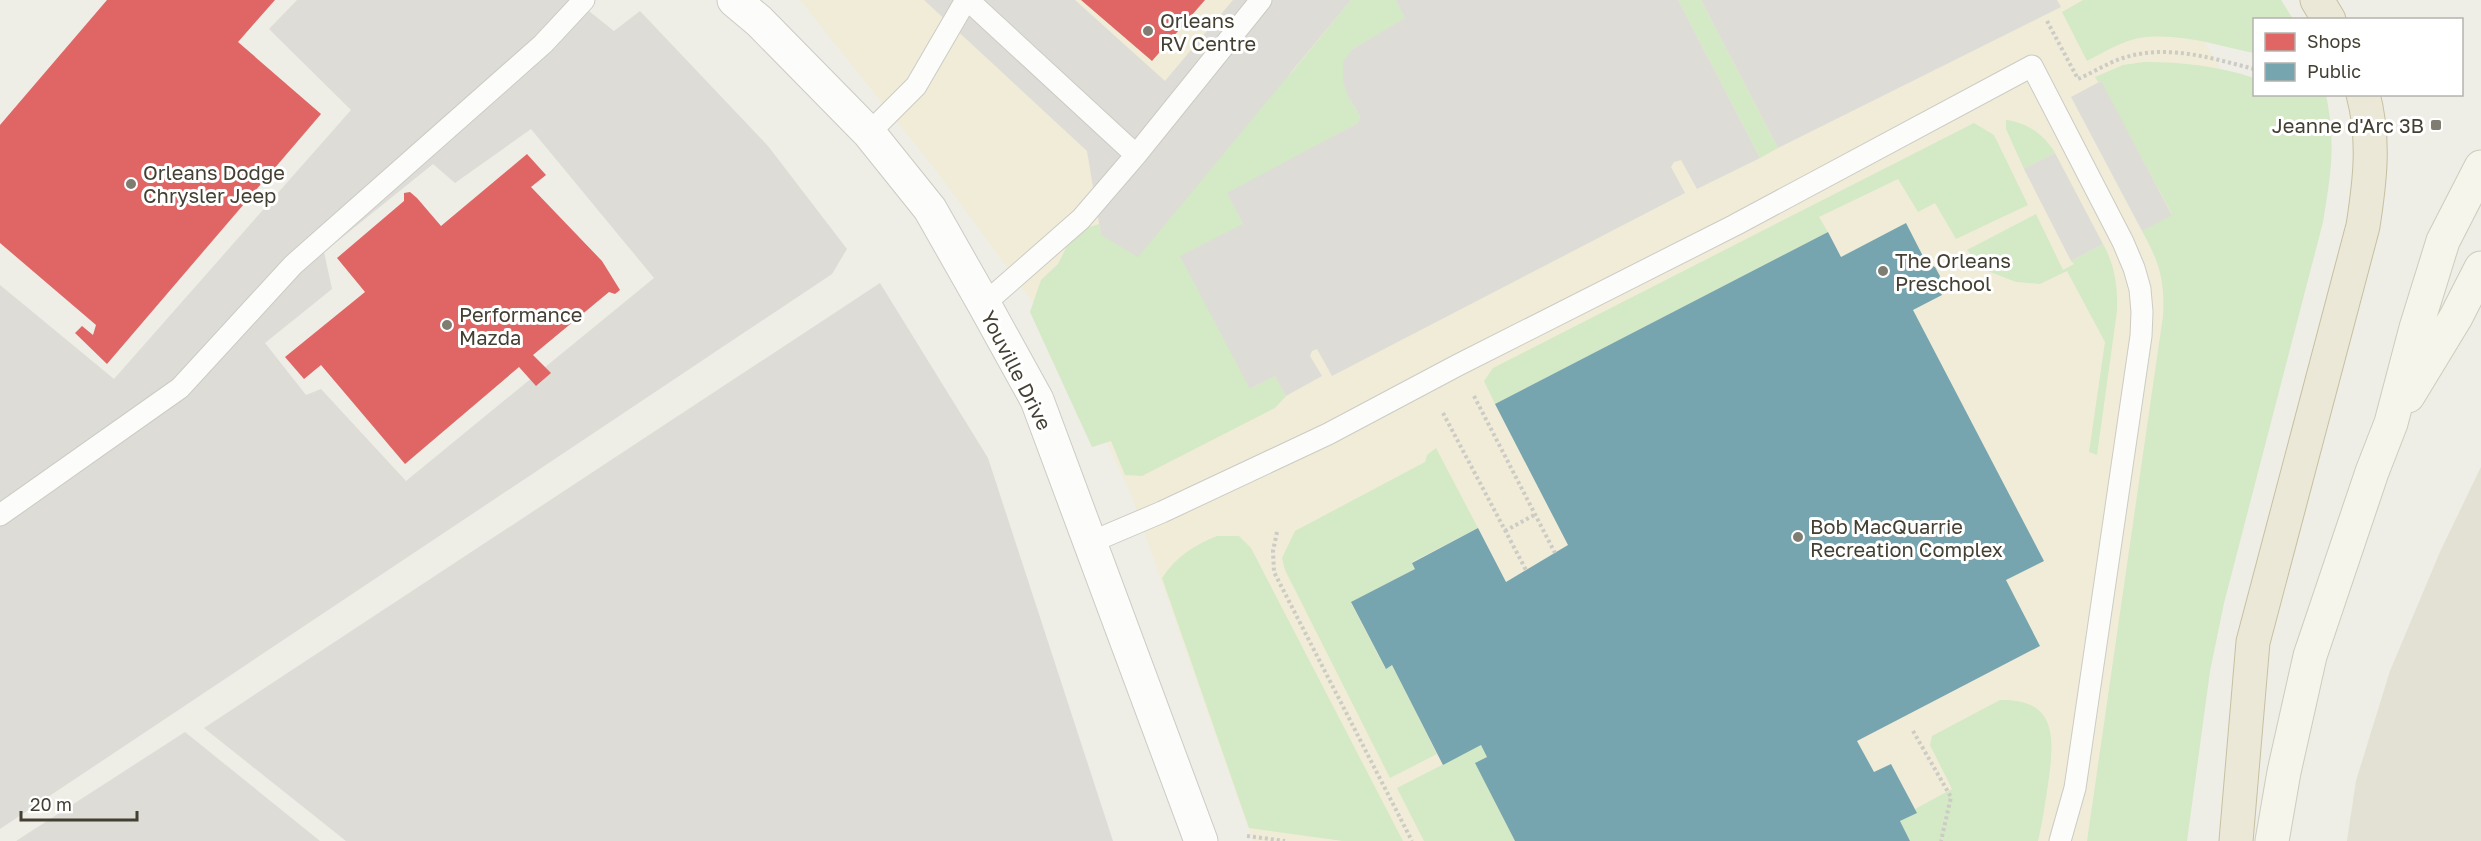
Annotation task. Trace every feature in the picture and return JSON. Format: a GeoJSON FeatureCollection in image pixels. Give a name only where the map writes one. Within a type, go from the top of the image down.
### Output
{"type":"FeatureCollection","features":[{"type":"Feature","properties":{"kind":"highway"},"geometry":{"type":"LineString","coordinates":[[2318,0],[2328,18]]}},
{"type":"Feature","properties":{"kind":"highway"},"geometry":{"type":"LineString","coordinates":[[2236,841],[2253,642],[2362,226],[2370,178],[2371,144],[2363,96]]}},
{"type":"Feature","properties":{"kind":"main road"},"geometry":{"type":"LineString","coordinates":[[2272,841],[2284,772],[2310,656],[2372,472],[2391,423],[2443,241],[2481,167]]}},
{"type":"Feature","properties":{"kind":"main road"},"geometry":{"type":"LineString","coordinates":[[2391,423],[2456,317],[2481,268]]}},
{"type":"Feature","properties":{"kind":"street","name":"Youville Drive"},"geometry":{"type":"LineString","coordinates":[[734,0],[759,21],[869,133],[930,209],[984,304],[1037,400],[1201,841]]}},
{"type":"Feature","properties":{"kind":"lane"},"geometry":{"type":"LineString","coordinates":[[0,515],[180,388],[292,266],[543,44],[584,0]]}},
{"type":"Feature","properties":{"kind":"lane"},"geometry":{"type":"LineString","coordinates":[[869,133],[916,86],[967,0],[1136,155]]}},
{"type":"Feature","properties":{"kind":"lane"},"geometry":{"type":"LineString","coordinates":[[984,304],[1081,219],[1136,155],[1261,0]]}},
{"type":"Feature","properties":{"kind":"lane"},"geometry":{"type":"LineString","coordinates":[[1089,543],[1162,512],[1328,434],[1458,365],[1735,225],[2032,66],[2123,242],[2140,289],[2142,312],[2139,348],[2075,788],[2060,841]]}},
{"type":"Feature","properties":{"kind":"path"},"geometry":{"type":"LineString","coordinates":[[2047,21],[2078,80],[2121,59],[2165,51],[2217,58],[2253,69]]}},
{"type":"Feature","properties":{"kind":"path"},"geometry":{"type":"LineString","coordinates":[[1474,396],[1555,553]]}},
{"type":"Feature","properties":{"kind":"path"},"geometry":{"type":"LineString","coordinates":[[1443,413],[1526,570]]}},
{"type":"Feature","properties":{"kind":"path"},"geometry":{"type":"LineString","coordinates":[[1505,531],[1536,514]]}},
{"type":"Feature","properties":{"kind":"path"},"geometry":{"type":"LineString","coordinates":[[1277,532],[1274,572],[1412,841]]}},
{"type":"Feature","properties":{"kind":"path"},"geometry":{"type":"LineString","coordinates":[[1913,731],[1951,797],[1941,841]]}},
{"type":"Feature","properties":{"kind":"path"},"geometry":{"type":"LineString","coordinates":[[1247,836],[1285,841]]}},
{"type":"Feature","properties":{"kind":"shaded area"},"geometry":{"type":"Polygon","coordinates":[[[297,0],[575,0],[614,31],[640,11],[768,146],[847,249],[832,274],[0,829],[0,285],[114,379],[351,110],[269,29],[297,0]],[[531,129],[455,183],[433,164],[324,252],[332,289],[265,343],[306,395],[321,389],[406,481],[654,278],[531,129]]]}},
{"type":"Feature","properties":{"kind":"shaded area"},"geometry":{"type":"Polygon","coordinates":[[[800,0],[2178,0],[2281,164],[2157,841],[1253,841],[1131,494],[1058,337],[938,173],[800,0]]]}},
{"type":"Feature","properties":{"kind":"shaded area"},"geometry":{"type":"Polygon","coordinates":[[[924,0],[1075,0],[1165,81],[1233,0],[1351,0],[1138,257],[1101,235],[1087,151],[924,0]]]}},
{"type":"Feature","properties":{"kind":"shaded area"},"geometry":{"type":"Polygon","coordinates":[[[1396,0],[1678,0],[1760,158],[1697,189],[1681,160],[1674,162],[1671,167],[1685,193],[1332,376],[1317,349],[1312,351],[1310,356],[1322,376],[1286,396],[1275,376],[1250,389],[1180,256],[1243,224],[1227,193],[1358,123],[1360,116],[1348,96],[1343,81],[1343,62],[1353,49],[1405,18],[1396,0]]]}},
{"type":"Feature","properties":{"kind":"shaded area"},"geometry":{"type":"Polygon","coordinates":[[[1701,0],[2057,0],[2061,7],[1778,148],[1701,0]]]}},
{"type":"Feature","properties":{"kind":"shaded area"},"geometry":{"type":"Polygon","coordinates":[[[2101,81],[2172,215],[2142,231],[2071,97],[2101,81]]]}},
{"type":"Feature","properties":{"kind":"shaded area"},"geometry":{"type":"Polygon","coordinates":[[[2055,153],[2103,244],[2071,261],[2024,169],[2055,153]]]}},
{"type":"Feature","properties":{"kind":"shaded area"},"geometry":{"type":"Polygon","coordinates":[[[880,283],[988,458],[1113,841],[346,841],[204,728],[880,283]]]}},
{"type":"Feature","properties":{"kind":"shaded area"},"geometry":{"type":"Polygon","coordinates":[[[2481,467],[2481,841],[2347,841],[2356,781],[2390,671],[2440,552],[2481,467]]]}},
{"type":"Feature","properties":{"kind":"shaded area"},"geometry":{"type":"Polygon","coordinates":[[[185,732],[320,841],[16,841],[185,732]]]}},
{"type":"Feature","properties":{"kind":"green space"},"geometry":{"type":"Polygon","coordinates":[[[1351,0],[1396,0],[1406,18],[1353,49],[1348,96],[1360,116],[1358,123],[1228,194],[1243,224],[1250,389],[1275,376],[1286,396],[1275,408],[1142,476],[1125,475],[1111,441],[1092,447],[1030,312],[1041,280],[1058,264],[1067,246],[1080,230],[1099,224],[1101,235],[1292,72],[1351,0]]]}},
{"type":"Feature","properties":{"kind":"green space"},"geometry":{"type":"Polygon","coordinates":[[[1678,0],[1701,0],[1778,148],[1760,158],[1678,0]]]}},
{"type":"Feature","properties":{"kind":"green space"},"geometry":{"type":"Polygon","coordinates":[[[2083,0],[2281,0],[2292,18],[2253,18],[2253,53],[2197,40],[2154,37],[2125,42],[2087,61],[2062,12],[2083,0]]]}},
{"type":"Feature","properties":{"kind":"green space"},"geometry":{"type":"Polygon","coordinates":[[[2144,62],[2173,63],[2227,70],[2253,78],[2253,96],[2326,96],[2331,129],[2331,158],[2323,222],[2224,603],[2210,671],[2187,841],[2087,841],[2163,316],[2160,271],[2142,231],[2172,214],[2100,81],[2098,82],[2095,77],[2123,65],[2144,62]]]}},
{"type":"Feature","properties":{"kind":"green space"},"geometry":{"type":"Polygon","coordinates":[[[2006,120],[2021,123],[2034,130],[2055,153],[2024,169],[2006,129],[2006,120]]]}},
{"type":"Feature","properties":{"kind":"green space"},"geometry":{"type":"Polygon","coordinates":[[[1974,123],[1994,135],[2028,205],[1956,239],[1935,203],[1918,212],[1898,179],[1819,217],[1828,232],[1495,404],[1484,381],[1493,368],[1974,123]]]}},
{"type":"Feature","properties":{"kind":"green space"},"geometry":{"type":"Polygon","coordinates":[[[2036,214],[2063,270],[2074,264],[2071,261],[2103,244],[2113,268],[2117,311],[2097,455],[2089,452],[2105,342],[2067,271],[2040,284],[2016,282],[1985,270],[1967,250],[2036,214]]]}},
{"type":"Feature","properties":{"kind":"green space"},"geometry":{"type":"Polygon","coordinates":[[[1436,448],[1478,528],[1412,562],[1415,569],[1351,603],[1385,668],[1392,665],[1437,754],[1390,778],[1285,570],[1282,558],[1295,531],[1425,462],[1427,455],[1436,448]]]}},
{"type":"Feature","properties":{"kind":"green space"},"geometry":{"type":"Polygon","coordinates":[[[1217,536],[1239,536],[1251,548],[1403,841],[1343,841],[1249,828],[1162,578],[1186,552],[1217,536]]]}},
{"type":"Feature","properties":{"kind":"green space"},"geometry":{"type":"Polygon","coordinates":[[[2000,700],[2018,701],[2031,705],[2041,712],[2050,733],[2051,761],[2038,841],[1910,841],[1900,821],[1916,813],[1915,809],[1952,789],[1930,745],[1932,736],[2000,700]]]}},
{"type":"Feature","properties":{"kind":"green space"},"geometry":{"type":"Polygon","coordinates":[[[1481,745],[1487,757],[1476,763],[1515,841],[1424,841],[1397,788],[1481,745]]]}},
{"type":"Feature","properties":{"kind":"building: Shops","name":"Orleans Dodge Chrysler Jeep"},"geometry":{"type":"Polygon","coordinates":[[[107,0],[275,0],[238,42],[321,114],[107,364],[75,333],[82,326],[93,335],[96,325],[0,243],[0,125],[107,0]]]}},
{"type":"Feature","properties":{"kind":"building: Shops","name":"Orleans RV Centre"},"geometry":{"type":"Polygon","coordinates":[[[1081,0],[1205,0],[1152,61],[1081,0]]]}},
{"type":"Feature","properties":{"kind":"building: Shops","name":"Performance Mazda"},"geometry":{"type":"Polygon","coordinates":[[[527,154],[546,175],[531,187],[602,261],[620,290],[615,294],[609,292],[533,355],[551,373],[536,386],[519,367],[405,464],[321,365],[304,379],[285,357],[365,292],[337,258],[404,201],[404,193],[410,192],[417,198],[441,226],[527,154]]]}},
{"type":"Feature","properties":{"kind":"building: Public","name":"Bob MacQuarrie Recreation Complex"},"geometry":{"type":"Polygon","coordinates":[[[1906,223],[1927,264],[1935,267],[1940,276],[1937,285],[1942,295],[1913,310],[2044,561],[2006,580],[2040,646],[1857,741],[1874,772],[1891,764],[1917,813],[1900,821],[1910,841],[1515,841],[1475,763],[1487,757],[1481,745],[1443,765],[1392,665],[1386,669],[1351,602],[1415,569],[1412,563],[1478,528],[1506,582],[1568,545],[1495,404],[1828,232],[1841,257],[1906,223]]]}},
{"type":"Feature","properties":{"kind":"place","name":"Orleans RV Centre"},"geometry":{"type":"Point","coordinates":[1148,31]}},
{"type":"Feature","properties":{"kind":"place","name":"Jeanne d'Arc 3B"},"geometry":{"type":"Point","coordinates":[2436,125]}},
{"type":"Feature","properties":{"kind":"place","name":"Orleans Dodge Chrysler Jeep"},"geometry":{"type":"Point","coordinates":[131,184]}},
{"type":"Feature","properties":{"kind":"place","name":"The Orleans Preschool"},"geometry":{"type":"Point","coordinates":[1883,271]}},
{"type":"Feature","properties":{"kind":"place","name":"Performance Mazda"},"geometry":{"type":"Point","coordinates":[447,325]}},
{"type":"Feature","properties":{"kind":"place","name":"Bob MacQuarrie Recreation Complex"},"geometry":{"type":"Point","coordinates":[1798,537]}}]}
